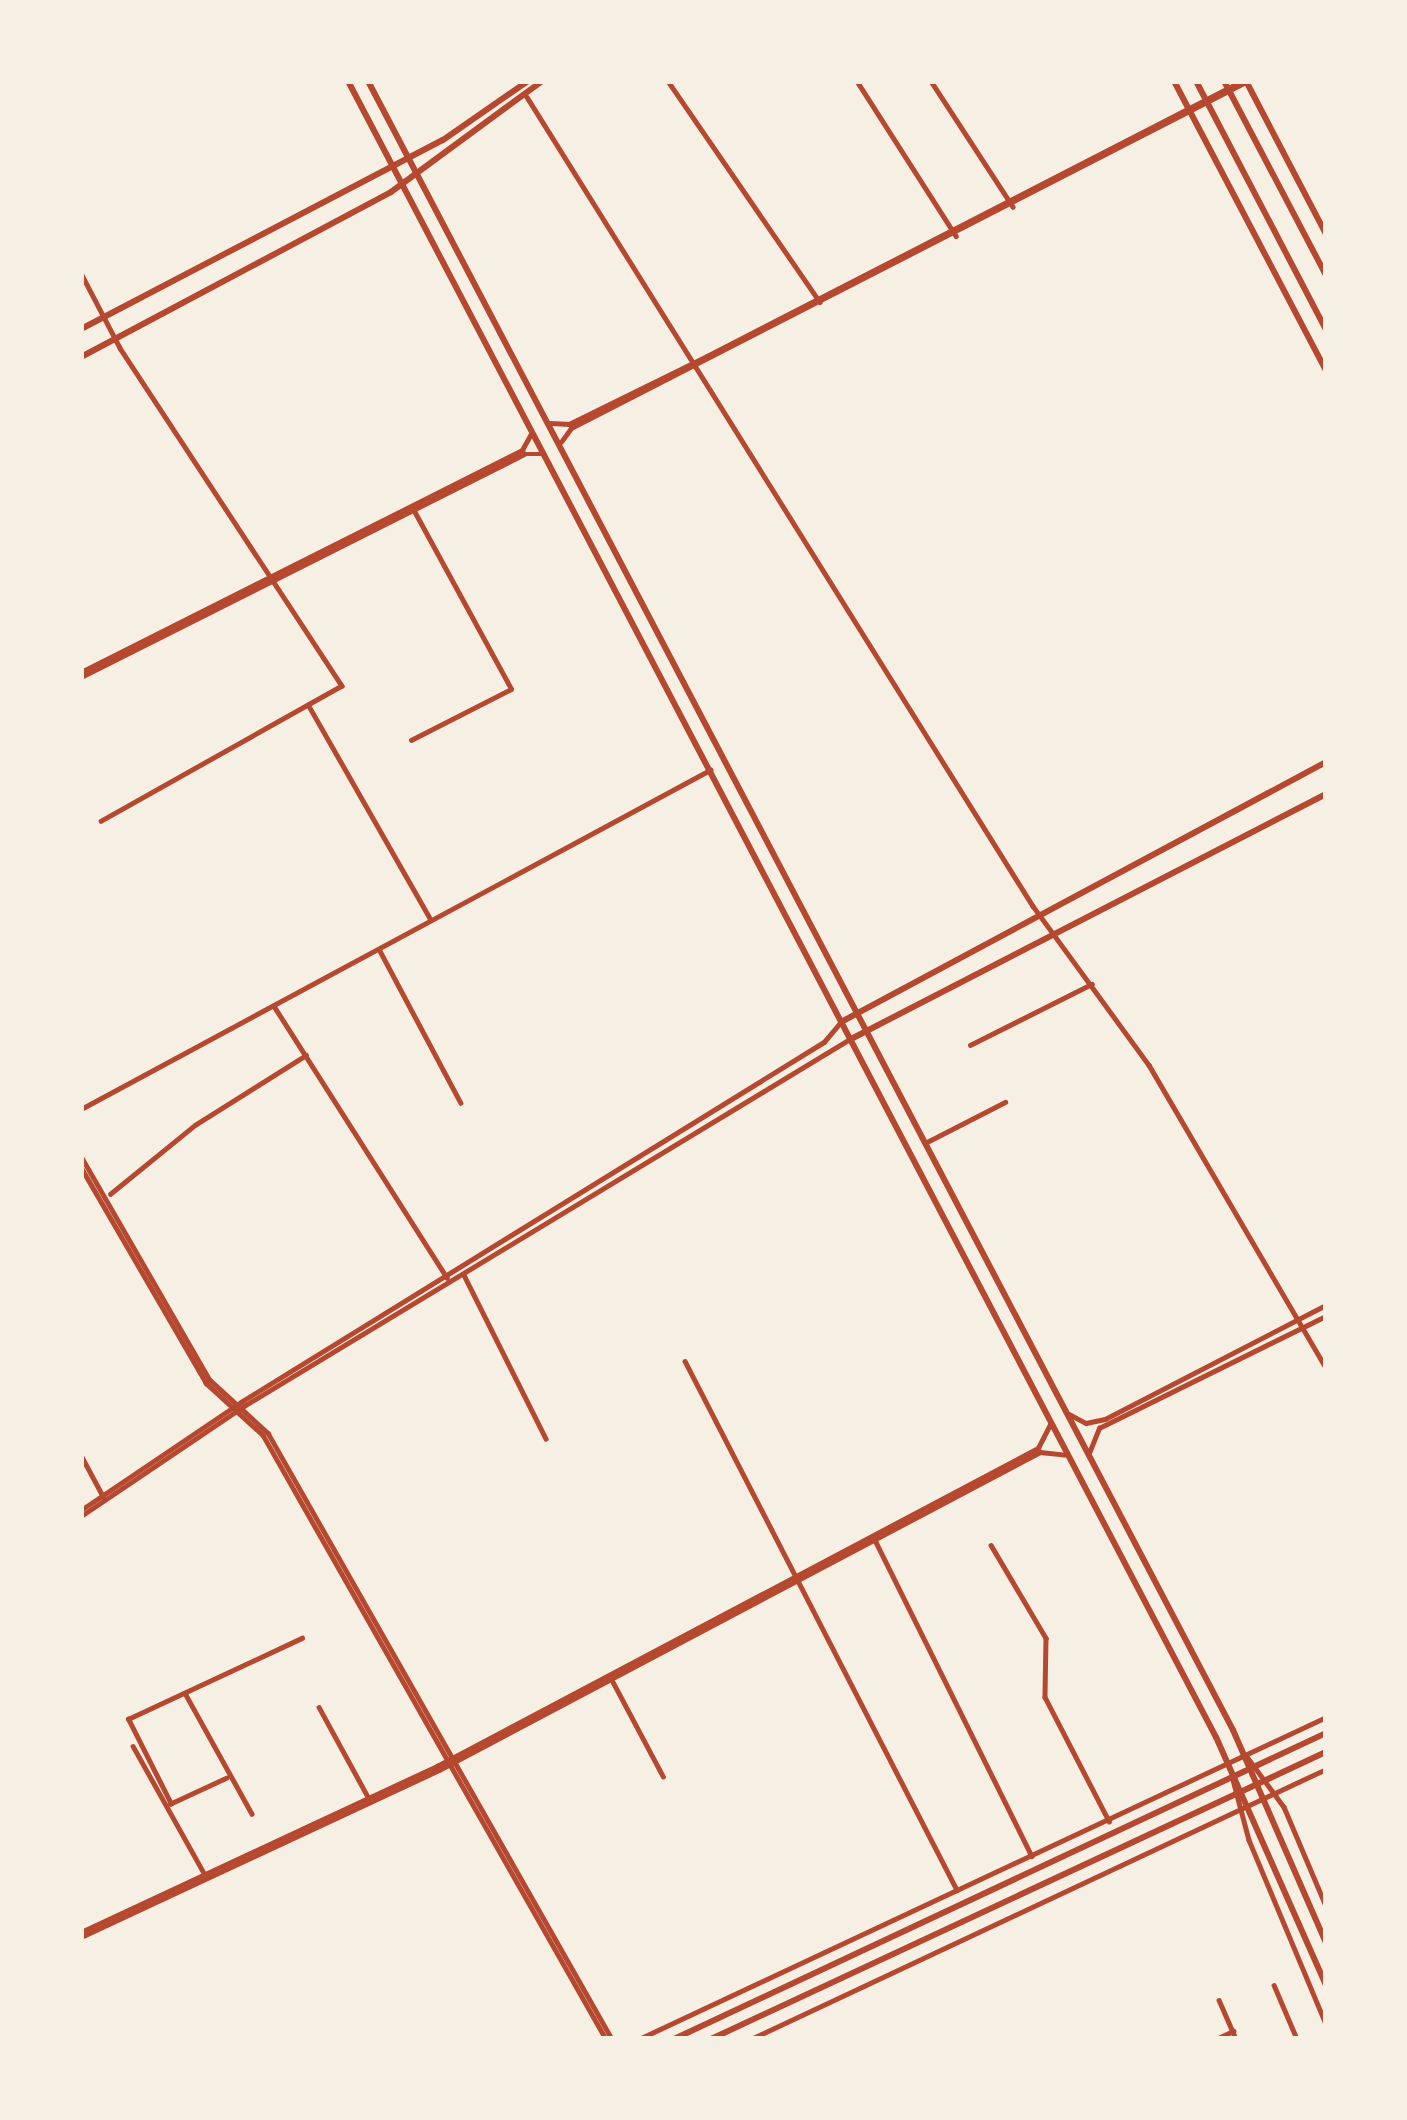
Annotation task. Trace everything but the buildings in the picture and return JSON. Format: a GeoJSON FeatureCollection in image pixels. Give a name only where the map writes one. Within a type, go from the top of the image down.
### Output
{"type":"FeatureCollection","features":[{"type":"Feature","properties":{"kind":"main road"},"geometry":{"type":"LineString","coordinates":[[348,81],[1230,1765],[1326,1984]]}},
{"type":"Feature","properties":{"kind":"main road"},"geometry":{"type":"LineString","coordinates":[[368,81],[1263,1781],[1265,1798],[1326,1943]]}},
{"type":"Feature","properties":{"kind":"main road"},"geometry":{"type":"LineString","coordinates":[[81,328],[409,158],[527,81]]}},
{"type":"Feature","properties":{"kind":"main road"},"geometry":{"type":"LineString","coordinates":[[81,357],[402,184],[527,97],[542,81]]}},
{"type":"Feature","properties":{"kind":"main road"},"geometry":{"type":"LineString","coordinates":[[1174,81],[1326,371]]}},
{"type":"Feature","properties":{"kind":"main road"},"geometry":{"type":"LineString","coordinates":[[1196,81],[1326,330]]}},
{"type":"Feature","properties":{"kind":"main road"},"geometry":{"type":"LineString","coordinates":[[1246,81],[1326,234]]}},
{"type":"Feature","properties":{"kind":"main road"},"geometry":{"type":"LineString","coordinates":[[1227,87],[1326,275]]}},
{"type":"Feature","properties":{"kind":"main road"},"geometry":{"type":"LineString","coordinates":[[841,1022],[855,1010],[1326,762]]}},
{"type":"Feature","properties":{"kind":"main road"},"geometry":{"type":"LineString","coordinates":[[850,1039],[868,1034],[1326,794]]}},
{"type":"Feature","properties":{"kind":"main road"},"geometry":{"type":"LineString","coordinates":[[674,2039],[1326,1733]]}},
{"type":"Feature","properties":{"kind":"main road"},"geometry":{"type":"LineString","coordinates":[[711,2039],[1326,1752]]}},
{"type":"Feature","properties":{"kind":"street"},"geometry":{"type":"LineString","coordinates":[[668,81],[819,300]]}},
{"type":"Feature","properties":{"kind":"street"},"geometry":{"type":"LineString","coordinates":[[857,81],[955,235]]}},
{"type":"Feature","properties":{"kind":"street"},"geometry":{"type":"LineString","coordinates":[[931,81],[1012,206]]}},
{"type":"Feature","properties":{"kind":"street"},"geometry":{"type":"LineString","coordinates":[[561,448],[571,428],[1012,206],[1227,87],[1246,81]]}},
{"type":"Feature","properties":{"kind":"street"},"geometry":{"type":"LineString","coordinates":[[527,97],[699,362],[1040,914],[1149,1065],[1326,1368]]}},
{"type":"Feature","properties":{"kind":"street"},"geometry":{"type":"LineString","coordinates":[[81,272],[115,338],[342,686],[100,821]]}},
{"type":"Feature","properties":{"kind":"street"},"geometry":{"type":"LineString","coordinates":[[547,421],[569,424],[699,362]]}},
{"type":"Feature","properties":{"kind":"street"},"geometry":{"type":"LineString","coordinates":[[412,508],[522,450],[531,428]]}},
{"type":"Feature","properties":{"kind":"street"},"geometry":{"type":"LineString","coordinates":[[81,675],[268,576],[529,452],[545,456]]}},
{"type":"Feature","properties":{"kind":"street"},"geometry":{"type":"LineString","coordinates":[[411,740],[511,689],[412,508]]}},
{"type":"Feature","properties":{"kind":"street"},"geometry":{"type":"LineString","coordinates":[[309,706],[430,918]]}},
{"type":"Feature","properties":{"kind":"street"},"geometry":{"type":"LineString","coordinates":[[81,1109],[710,770]]}},
{"type":"Feature","properties":{"kind":"street"},"geometry":{"type":"LineString","coordinates":[[379,947],[461,1102]]}},
{"type":"Feature","properties":{"kind":"street"},"geometry":{"type":"LineString","coordinates":[[970,1045],[1092,984]]}},
{"type":"Feature","properties":{"kind":"street"},"geometry":{"type":"LineString","coordinates":[[274,1006],[447,1278]]}},
{"type":"Feature","properties":{"kind":"street"},"geometry":{"type":"LineString","coordinates":[[81,1513],[239,1406],[824,1042],[841,1022]]}},
{"type":"Feature","properties":{"kind":"street"},"geometry":{"type":"LineString","coordinates":[[81,1513],[239,1406],[850,1039]]}},
{"type":"Feature","properties":{"kind":"street"},"geometry":{"type":"LineString","coordinates":[[110,1193],[195,1125],[307,1054]]}},
{"type":"Feature","properties":{"kind":"street"},"geometry":{"type":"LineString","coordinates":[[926,1144],[1005,1102]]}},
{"type":"Feature","properties":{"kind":"street"},"geometry":{"type":"LineString","coordinates":[[81,1156],[210,1380],[268,1433],[609,2039]]}},
{"type":"Feature","properties":{"kind":"street"},"geometry":{"type":"LineString","coordinates":[[81,1167],[206,1383],[239,1406]]}},
{"type":"Feature","properties":{"kind":"street"},"geometry":{"type":"LineString","coordinates":[[464,1275],[546,1439]]}},
{"type":"Feature","properties":{"kind":"street"},"geometry":{"type":"LineString","coordinates":[[1089,1455],[1099,1428],[1299,1324],[1326,1304]]}},
{"type":"Feature","properties":{"kind":"street"},"geometry":{"type":"LineString","coordinates":[[1066,1412],[1086,1423],[1105,1419],[1299,1324],[1326,1316]]}},
{"type":"Feature","properties":{"kind":"street"},"geometry":{"type":"LineString","coordinates":[[685,1361],[957,1890]]}},
{"type":"Feature","properties":{"kind":"street"},"geometry":{"type":"LineString","coordinates":[[873,1536],[1038,1448],[1049,1418]]}},
{"type":"Feature","properties":{"kind":"street"},"geometry":{"type":"LineString","coordinates":[[81,1934],[452,1760],[1040,1451],[1054,1449],[1072,1460]]}},
{"type":"Feature","properties":{"kind":"street"},"geometry":{"type":"LineString","coordinates":[[81,1455],[103,1496]]}},
{"type":"Feature","properties":{"kind":"street"},"geometry":{"type":"LineString","coordinates":[[873,1536],[1032,1856]]}},
{"type":"Feature","properties":{"kind":"street"},"geometry":{"type":"LineString","coordinates":[[991,1546],[1046,1638],[1045,1697],[1109,1821]]}},
{"type":"Feature","properties":{"kind":"street"},"geometry":{"type":"LineString","coordinates":[[227,1778],[171,1804],[128,1720],[302,1637]]}},
{"type":"Feature","properties":{"kind":"street"},"geometry":{"type":"LineString","coordinates":[[610,1676],[663,1776]]}},
{"type":"Feature","properties":{"kind":"street"},"geometry":{"type":"LineString","coordinates":[[185,1692],[227,1778],[251,1814]]}},
{"type":"Feature","properties":{"kind":"street"},"geometry":{"type":"LineString","coordinates":[[319,1707],[370,1800]]}},
{"type":"Feature","properties":{"kind":"street"},"geometry":{"type":"LineString","coordinates":[[639,2039],[1326,1717]]}},
{"type":"Feature","properties":{"kind":"street"},"geometry":{"type":"LineString","coordinates":[[134,1745],[206,1876]]}},
{"type":"Feature","properties":{"kind":"street"},"geometry":{"type":"LineString","coordinates":[[752,2039],[1326,1769]]}},
{"type":"Feature","properties":{"kind":"street"},"geometry":{"type":"LineString","coordinates":[[1263,1781],[1276,1793],[1326,1906]]}},
{"type":"Feature","properties":{"kind":"street"},"geometry":{"type":"LineString","coordinates":[[1239,1792],[1238,1810],[1326,2024]]}},
{"type":"Feature","properties":{"kind":"street"},"geometry":{"type":"LineString","coordinates":[[262,1834],[268,1847]]}},
{"type":"Feature","properties":{"kind":"street"},"geometry":{"type":"LineString","coordinates":[[1274,1984],[1297,2039]]}},
{"type":"Feature","properties":{"kind":"street"},"geometry":{"type":"LineString","coordinates":[[1216,2039],[1235,2035],[1219,2000]]}}]}
